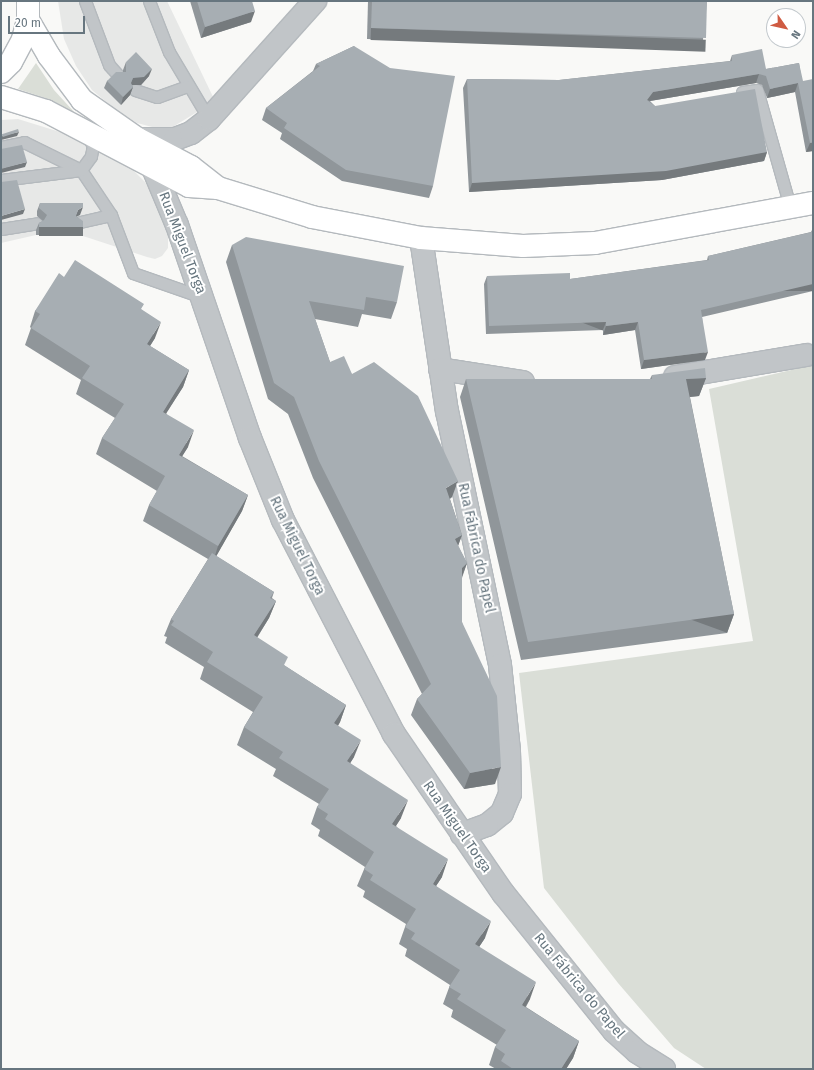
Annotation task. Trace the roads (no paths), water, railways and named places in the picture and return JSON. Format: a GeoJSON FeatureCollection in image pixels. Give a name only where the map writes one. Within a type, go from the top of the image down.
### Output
{"type":"FeatureCollection","features":[{"type":"Feature","properties":{"kind":"main road"},"geometry":{"type":"LineString","coordinates":[[1,72],[11,62],[24,39],[28,10]]}},
{"type":"Feature","properties":{"kind":"main road"},"geometry":{"type":"LineString","coordinates":[[28,10],[49,56],[82,100],[138,139],[191,167],[218,188]]}},
{"type":"Feature","properties":{"kind":"main road"},"geometry":{"type":"LineString","coordinates":[[1,97],[46,111],[189,186],[218,188],[312,217],[420,238],[523,246],[595,244],[813,203]]}},
{"type":"Feature","properties":{"kind":"street"},"geometry":{"type":"LineString","coordinates":[[138,139],[175,139],[191,133],[209,119],[314,1]]}},
{"type":"Feature","properties":{"kind":"street","name":"Rua Miguel Torga"},"geometry":{"type":"LineString","coordinates":[[153,168],[203,297],[250,438],[283,520],[394,734],[503,893]]}},
{"type":"Feature","properties":{"kind":"street","name":"Rua Fábrica do Papel"},"geometry":{"type":"LineString","coordinates":[[420,238],[440,369],[500,665],[509,751],[510,794],[502,814],[487,825],[462,834]]}},
{"type":"Feature","properties":{"kind":"street"},"geometry":{"type":"LineString","coordinates":[[656,379],[710,373],[806,355]]}},
{"type":"Feature","properties":{"kind":"street"},"geometry":{"type":"LineString","coordinates":[[440,369],[498,380],[544,384]]}},
{"type":"Feature","properties":{"kind":"street","name":"Rua Fábrica do Papel"},"geometry":{"type":"LineString","coordinates":[[503,893],[614,1031],[637,1052],[664,1069]]}},
{"type":"Feature","properties":{"kind":"lane"},"geometry":{"type":"LineString","coordinates":[[85,1],[109,65],[118,75]]}},
{"type":"Feature","properties":{"kind":"lane"},"geometry":{"type":"LineString","coordinates":[[149,1],[169,52],[187,86],[209,119]]}},
{"type":"Feature","properties":{"kind":"lane"},"geometry":{"type":"LineString","coordinates":[[135,90],[157,97],[187,86]]}},
{"type":"Feature","properties":{"kind":"lane"},"geometry":{"type":"LineString","coordinates":[[727,95],[757,90],[790,207]]}},
{"type":"Feature","properties":{"kind":"lane"},"geometry":{"type":"LineString","coordinates":[[2,179],[81,170],[91,156],[93,145],[82,130]]}},
{"type":"Feature","properties":{"kind":"lane"},"geometry":{"type":"LineString","coordinates":[[1,147],[24,142],[81,170],[112,215],[133,273],[203,297]]}},
{"type":"Feature","properties":{"kind":"lane"},"geometry":{"type":"LineString","coordinates":[[80,222],[112,215]]}},
{"type":"Feature","properties":{"kind":"lane"},"geometry":{"type":"LineString","coordinates":[[1,229],[36,223]]}}]}
